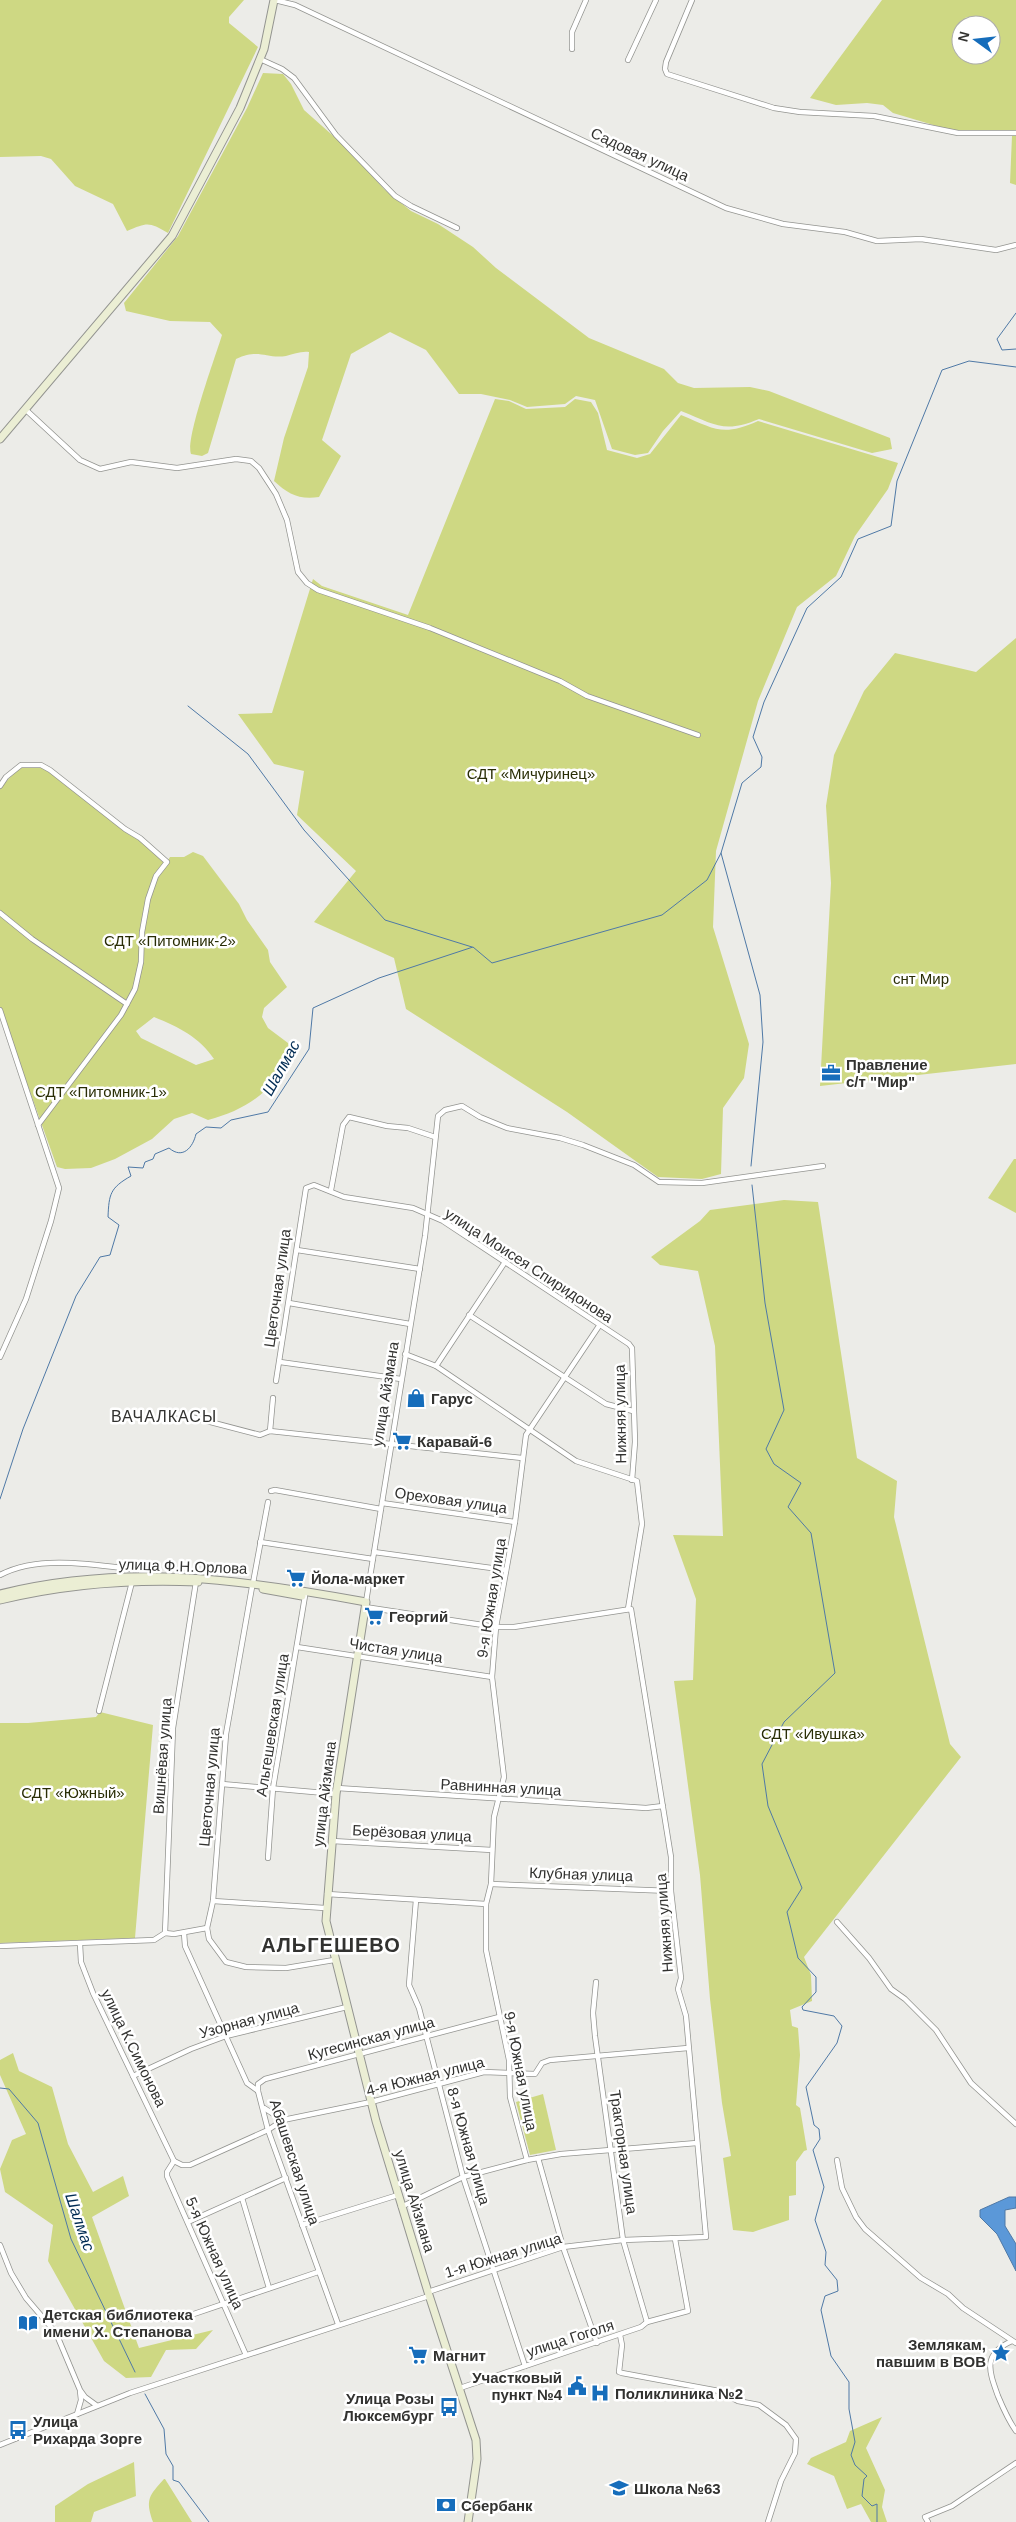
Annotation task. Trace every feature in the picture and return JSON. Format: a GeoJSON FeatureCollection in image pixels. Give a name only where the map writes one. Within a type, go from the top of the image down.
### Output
{"type":"FeatureCollection","features":[{"type":"Feature","properties":{"kind":"street"},"geometry":{"type":"LineString","coordinates":[[0,439],[172,236],[240,108],[269,33],[275,0]]}},
{"type":"Feature","properties":{"kind":"street","name":"Садовая улица"},"geometry":{"type":"LineString","coordinates":[[275,0],[295,5],[726,208],[782,224],[845,232],[878,241],[921,238],[996,250],[1016,245]]}},
{"type":"Feature","properties":{"kind":"street"},"geometry":{"type":"LineString","coordinates":[[572,49],[572,32],[586,0]]}},
{"type":"Feature","properties":{"kind":"street"},"geometry":{"type":"LineString","coordinates":[[628,60],[656,0]]}},
{"type":"Feature","properties":{"kind":"street"},"geometry":{"type":"LineString","coordinates":[[692,0],[666,62],[665,69],[667,74],[774,108],[800,112],[874,116],[958,133],[1016,133]]}},
{"type":"Feature","properties":{"kind":"street"},"geometry":{"type":"LineString","coordinates":[[260,59],[282,69],[294,78],[336,135],[395,196],[411,206],[457,228]]}},
{"type":"Feature","properties":{"kind":"street"},"geometry":{"type":"LineString","coordinates":[[25,409],[80,460],[100,469],[131,462],[178,468],[236,459],[251,461],[259,468],[276,494],[287,520],[298,572],[307,583],[318,590],[430,628],[560,681],[587,696],[698,736]]}},
{"type":"Feature","properties":{"kind":"street"},"geometry":{"type":"LineString","coordinates":[[0,786],[6,777],[21,764],[41,765],[70,784],[125,829],[140,838],[167,862],[152,883],[142,932],[138,978],[127,1004],[38,1125]]}},
{"type":"Feature","properties":{"kind":"street"},"geometry":{"type":"LineString","coordinates":[[0,913],[32,939],[127,1004]]}},
{"type":"Feature","properties":{"kind":"street"},"geometry":{"type":"LineString","coordinates":[[0,1010],[57,1181],[58,1194],[20,1317],[0,1357]]}},
{"type":"Feature","properties":{"kind":"street","name":"улица Айзмана"},"geometry":{"type":"LineString","coordinates":[[468,2522],[477,2459],[476,2440],[401,2206],[371,2102],[334,1960],[325,1908],[336,1791],[367,1605],[400,1379],[420,1269],[428,1216],[438,1116],[450,1108],[462,1106],[480,1117],[507,1128],[560,1138],[583,1145],[634,1165],[658,1182],[702,1183],[823,1166]]}},
{"type":"Feature","properties":{"kind":"street"},"geometry":{"type":"LineString","coordinates":[[331,1190],[343,1125],[348,1117],[387,1126],[408,1128],[435,1136]]}},
{"type":"Feature","properties":{"kind":"street","name":"улица Моисея Спиридонова"},"geometry":{"type":"LineString","coordinates":[[304,1199],[306,1188],[309,1185],[331,1190],[344,1197],[413,1208],[442,1221],[584,1312],[599,1326],[629,1344],[632,1348]]}},
{"type":"Feature","properties":{"kind":"street","name":"Цветочная улица"},"geometry":{"type":"LineString","coordinates":[[276,1381],[304,1199]]}},
{"type":"Feature","properties":{"kind":"street"},"geometry":{"type":"LineString","coordinates":[[297,1250],[420,1269]]}},
{"type":"Feature","properties":{"kind":"street"},"geometry":{"type":"LineString","coordinates":[[436,1366],[505,1262]]}},
{"type":"Feature","properties":{"kind":"street"},"geometry":{"type":"LineString","coordinates":[[289,1303],[410,1324]]}},
{"type":"Feature","properties":{"kind":"street"},"geometry":{"type":"LineString","coordinates":[[469,1314],[565,1379],[606,1404],[633,1411]]}},
{"type":"Feature","properties":{"kind":"street","name":"9-я Южная улица"},"geometry":{"type":"LineString","coordinates":[[527,2160],[510,2097],[509,2060],[487,1961],[486,1904],[490,1884],[494,1817],[504,1772],[492,1677],[496,1627],[515,1522],[524,1441],[529,1429],[565,1379],[599,1326]]}},
{"type":"Feature","properties":{"kind":"street","name":"Нижняя улица"},"geometry":{"type":"LineString","coordinates":[[632,1348],[635,1480],[642,1524],[630,1609],[671,1857],[672,1891],[681,1978],[678,1988],[686,2016],[706,2237]]}},
{"type":"Feature","properties":{"kind":"street"},"geometry":{"type":"LineString","coordinates":[[405,1354],[436,1366],[583,1465],[635,1480]]}},
{"type":"Feature","properties":{"kind":"street"},"geometry":{"type":"LineString","coordinates":[[280,1362],[400,1379]]}},
{"type":"Feature","properties":{"kind":"street"},"geometry":{"type":"LineString","coordinates":[[270,1431],[273,1398]]}},
{"type":"Feature","properties":{"kind":"street"},"geometry":{"type":"LineString","coordinates":[[172,1412],[260,1435],[270,1431],[522,1458]]}},
{"type":"Feature","properties":{"kind":"street","name":"Ореховая улица"},"geometry":{"type":"LineString","coordinates":[[271,1491],[275,1490],[381,1509]]}},
{"type":"Feature","properties":{"kind":"street","name":"Цветочная улица"},"geometry":{"type":"LineString","coordinates":[[207,1928],[213,1900],[226,1734],[268,1502]]}},
{"type":"Feature","properties":{"kind":"street","name":"Ореховая улица"},"geometry":{"type":"LineString","coordinates":[[382,1503],[515,1522]]}},
{"type":"Feature","properties":{"kind":"street"},"geometry":{"type":"LineString","coordinates":[[260,1542],[373,1560]]}},
{"type":"Feature","properties":{"kind":"street"},"geometry":{"type":"LineString","coordinates":[[374,1552],[506,1570]]}},
{"type":"Feature","properties":{"kind":"street"},"geometry":{"type":"LineString","coordinates":[[0,1574],[10,1569],[46,1563],[83,1563],[136,1577],[99,1711]]}},
{"type":"Feature","properties":{"kind":"street","name":"улица Ф.Н.Орлова"},"geometry":{"type":"LineString","coordinates":[[0,1594],[78,1580],[136,1577],[196,1577],[367,1605]]}},
{"type":"Feature","properties":{"kind":"street","name":"улица Ф.Н.Орлова"},"geometry":{"type":"LineString","coordinates":[[0,1600],[76,1585],[136,1577],[253,1585],[305,1596],[367,1605]]}},
{"type":"Feature","properties":{"kind":"street","name":"Вишнёвая улица"},"geometry":{"type":"LineString","coordinates":[[165,1933],[173,1728],[196,1582]]}},
{"type":"Feature","properties":{"kind":"street","name":"Альгешевская улица"},"geometry":{"type":"LineString","coordinates":[[268,1858],[273,1788],[305,1596]]}},
{"type":"Feature","properties":{"kind":"street"},"geometry":{"type":"LineString","coordinates":[[367,1605],[496,1627],[514,1627],[630,1609]]}},
{"type":"Feature","properties":{"kind":"street","name":"Чистая улица"},"geometry":{"type":"LineString","coordinates":[[297,1647],[492,1677]]}},
{"type":"Feature","properties":{"kind":"street","name":"Равнинная улица"},"geometry":{"type":"LineString","coordinates":[[222,1784],[498,1798],[646,1808],[663,1806]]}},
{"type":"Feature","properties":{"kind":"street","name":"Берёзовая улица"},"geometry":{"type":"LineString","coordinates":[[332,1840],[492,1850]]}},
{"type":"Feature","properties":{"kind":"street","name":"Клубная улица"},"geometry":{"type":"LineString","coordinates":[[490,1884],[672,1891]]}},
{"type":"Feature","properties":{"kind":"street"},"geometry":{"type":"LineString","coordinates":[[327,1894],[486,1904]]}},
{"type":"Feature","properties":{"kind":"street"},"geometry":{"type":"LineString","coordinates":[[213,1900],[325,1908]]}},
{"type":"Feature","properties":{"kind":"street","name":"8-я Южная улица"},"geometry":{"type":"LineString","coordinates":[[416,1900],[409,1985],[419,2008],[463,2177],[525,2366]]}},
{"type":"Feature","properties":{"kind":"street"},"geometry":{"type":"LineString","coordinates":[[837,1922],[869,1958],[891,1989],[906,1999],[936,2030],[971,2083],[1016,2124]]}},
{"type":"Feature","properties":{"kind":"street"},"geometry":{"type":"LineString","coordinates":[[0,1946],[154,1940],[165,1933],[207,1928],[209,1939],[226,1962],[246,1967],[286,1968],[334,1960]]}},
{"type":"Feature","properties":{"kind":"street","name":"Абашевская улица"},"geometry":{"type":"LineString","coordinates":[[184,1932],[185,1946],[247,2083],[258,2091],[264,2108],[268,2130],[338,2324]]}},
{"type":"Feature","properties":{"kind":"street","name":"улица К.Симонова"},"geometry":{"type":"LineString","coordinates":[[80,1944],[84,1972],[174,2161]]}},
{"type":"Feature","properties":{"kind":"street","name":"Тракторная улица"},"geometry":{"type":"LineString","coordinates":[[596,1982],[594,2013],[598,2057],[623,2240],[647,2322]]}},
{"type":"Feature","properties":{"kind":"street","name":"Узорная улица"},"geometry":{"type":"LineString","coordinates":[[134,2076],[191,2048],[226,2036],[347,2007]]}},
{"type":"Feature","properties":{"kind":"street","name":"Кугесинская улица"},"geometry":{"type":"LineString","coordinates":[[258,2091],[258,2084],[265,2079],[359,2056],[498,2017]]}},
{"type":"Feature","properties":{"kind":"street","name":"4-я Южная улица"},"geometry":{"type":"LineString","coordinates":[[174,2161],[182,2165],[190,2165],[268,2130],[283,2120],[371,2102],[484,2072],[536,2074],[545,2061],[688,2048]]}},
{"type":"Feature","properties":{"kind":"street"},"geometry":{"type":"LineString","coordinates":[[264,2108],[283,2120]]}},
{"type":"Feature","properties":{"kind":"street"},"geometry":{"type":"LineString","coordinates":[[401,2206],[463,2177],[527,2160],[610,2150],[697,2143]]}},
{"type":"Feature","properties":{"kind":"street"},"geometry":{"type":"LineString","coordinates":[[538,2158],[564,2247],[597,2343]]}},
{"type":"Feature","properties":{"kind":"street"},"geometry":{"type":"LineString","coordinates":[[837,2160],[842,2188],[856,2218],[865,2228],[921,2278],[948,2294],[963,2308],[1014,2342]]}},
{"type":"Feature","properties":{"kind":"street","name":"5-я Южная улица"},"geometry":{"type":"LineString","coordinates":[[174,2161],[167,2172],[167,2176],[246,2355]]}},
{"type":"Feature","properties":{"kind":"street"},"geometry":{"type":"LineString","coordinates":[[188,2222],[286,2178]]}},
{"type":"Feature","properties":{"kind":"street"},"geometry":{"type":"LineString","coordinates":[[302,2225],[398,2195]]}},
{"type":"Feature","properties":{"kind":"street"},"geometry":{"type":"LineString","coordinates":[[242,2198],[269,2288]]}},
{"type":"Feature","properties":{"kind":"street","name":"1-я Южная улица"},"geometry":{"type":"LineString","coordinates":[[76,2414],[96,2405],[429,2294],[493,2269],[564,2247],[623,2240],[706,2237]]}},
{"type":"Feature","properties":{"kind":"street","name":"улица Гоголя"},"geometry":{"type":"LineString","coordinates":[[460,2388],[620,2335],[647,2322],[688,2311],[675,2239]]}},
{"type":"Feature","properties":{"kind":"street"},"geometry":{"type":"LineString","coordinates":[[0,2245],[10,2273],[26,2298],[56,2333],[80,2390],[85,2397],[96,2405]]}},
{"type":"Feature","properties":{"kind":"street"},"geometry":{"type":"LineString","coordinates":[[136,2319],[182,2318],[318,2272]]}},
{"type":"Feature","properties":{"kind":"street"},"geometry":{"type":"LineString","coordinates":[[620,2335],[622,2345],[619,2372],[622,2374],[719,2391],[738,2401],[760,2405],[786,2425],[796,2439],[795,2453],[781,2481],[768,2522]]}},
{"type":"Feature","properties":{"kind":"street"},"geometry":{"type":"LineString","coordinates":[[1014,2342],[998,2348],[992,2358],[989,2372],[1005,2414],[1016,2431]]}},
{"type":"Feature","properties":{"kind":"street"},"geometry":{"type":"LineString","coordinates":[[0,2445],[76,2414],[81,2400],[80,2390]]}},
{"type":"Feature","properties":{"kind":"street"},"geometry":{"type":"LineString","coordinates":[[928,2522],[925,2517],[952,2506],[1016,2463]]}},
{"type":"Feature","properties":{"kind":"green space"},"geometry":{"type":"Polygon","coordinates":[[[0,0],[244,0],[229,17],[229,23],[258,47],[168,233],[148,224],[127,231],[113,204],[75,186],[51,159],[41,156],[0,157],[0,0]]]}},
{"type":"Feature","properties":{"kind":"green space"},"geometry":{"type":"Polygon","coordinates":[[[882,0],[1016,0],[1016,185],[1010,183],[1012,136],[1008,130],[957,132],[893,113],[883,105],[867,103],[836,105],[810,98],[882,0]]]}},
{"type":"Feature","properties":{"kind":"green space"},"geometry":{"type":"Polygon","coordinates":[[[263,73],[283,74],[291,84],[304,110],[348,149],[384,189],[411,211],[438,224],[473,247],[496,268],[589,338],[664,369],[678,383],[694,388],[750,387],[769,391],[890,438],[892,449],[872,453],[759,419],[737,426],[719,426],[681,411],[663,431],[648,453],[635,455],[612,449],[595,400],[576,396],[565,404],[527,407],[510,400],[481,394],[459,394],[426,350],[390,332],[351,354],[322,440],[341,456],[319,497],[306,498],[294,495],[274,481],[284,438],[308,367],[309,352],[279,357],[251,354],[236,359],[208,453],[202,456],[191,454],[192,432],[222,335],[210,322],[170,321],[126,311],[124,303],[178,236],[247,108],[263,73]]]}},
{"type":"Feature","properties":{"kind":"green space","name":"СДТ «Мичуринец»"},"geometry":{"type":"Polygon","coordinates":[[[495,399],[509,401],[526,409],[565,407],[575,399],[591,402],[598,413],[607,450],[637,458],[650,454],[681,415],[711,427],[727,430],[736,429],[758,421],[898,463],[888,489],[855,536],[836,576],[797,607],[758,701],[716,851],[713,927],[749,1044],[744,1078],[723,1108],[721,1174],[702,1179],[658,1177],[567,1112],[406,1009],[394,958],[314,922],[356,871],[297,815],[304,771],[274,764],[238,714],[272,713],[313,579],[322,586],[408,615],[495,399]]]}},
{"type":"Feature","properties":{"kind":"green space","name":"снт Мир"},"geometry":{"type":"Polygon","coordinates":[[[1016,638],[1016,1064],[820,1086],[831,883],[826,806],[834,755],[864,691],[895,653],[976,672],[1016,638]]]}},
{"type":"Feature","properties":{"kind":"green space","name":"СДТ «Питомник-2»"},"geometry":{"type":"Polygon","coordinates":[[[21,766],[40,766],[50,771],[167,862],[170,857],[184,857],[193,852],[203,856],[239,904],[247,920],[268,950],[270,962],[287,987],[264,1008],[262,1017],[268,1028],[296,1049],[280,1075],[260,1095],[237,1110],[208,1120],[192,1113],[174,1119],[152,1139],[115,1159],[91,1168],[65,1169],[57,1167],[0,1008],[0,914],[32,938],[0,912],[0,788],[21,766]],[[154,1017],[136,1031],[141,1038],[196,1065],[214,1059],[195,1039],[180,1029],[154,1017]]]}},
{"type":"Feature","properties":{"kind":"green space"},"geometry":{"type":"Polygon","coordinates":[[[1014,1159],[1016,1159],[1016,1213],[988,1198],[1014,1159]]]}},
{"type":"Feature","properties":{"kind":"green space","name":"СДТ «Ивушка»"},"geometry":{"type":"Polygon","coordinates":[[[784,1200],[818,1202],[857,1458],[897,1481],[894,1517],[950,1744],[961,1757],[804,1957],[811,1975],[812,2001],[790,2010],[792,2026],[798,2028],[800,2055],[796,2105],[800,2108],[807,2150],[804,2151],[796,2162],[796,2195],[789,2196],[789,2220],[753,2232],[733,2230],[723,2158],[731,2156],[722,2103],[710,1999],[700,1875],[674,1681],[693,1680],[696,1599],[673,1535],[723,1536],[715,1346],[698,1271],[660,1265],[651,1257],[700,1221],[710,1210],[784,1200]]]}},
{"type":"Feature","properties":{"kind":"green space","name":"СДТ «Южный»"},"geometry":{"type":"Polygon","coordinates":[[[100,1712],[153,1725],[135,1938],[0,1943],[0,1723],[28,1723],[96,1717],[100,1712]]]}},
{"type":"Feature","properties":{"kind":"green space"},"geometry":{"type":"Polygon","coordinates":[[[13,2053],[19,2071],[52,2087],[68,2144],[93,2192],[123,2176],[129,2196],[92,2217],[139,2348],[213,2330],[196,2349],[166,2350],[151,2377],[126,2378],[104,2361],[48,2261],[53,2225],[5,2192],[0,2169],[12,2140],[26,2134],[0,2075],[0,2060],[13,2053]]]}},
{"type":"Feature","properties":{"kind":"green space"},"geometry":{"type":"Polygon","coordinates":[[[543,2094],[556,2150],[530,2155],[516,2102],[543,2094]]]}},
{"type":"Feature","properties":{"kind":"green space"},"geometry":{"type":"Polygon","coordinates":[[[882,2417],[866,2448],[885,2490],[882,2507],[887,2522],[871,2522],[861,2504],[847,2509],[834,2476],[807,2464],[811,2458],[846,2442],[850,2431],[882,2417]]]}},
{"type":"Feature","properties":{"kind":"green space"},"geometry":{"type":"Polygon","coordinates":[[[134,2462],[136,2496],[94,2512],[91,2522],[55,2522],[55,2506],[88,2484],[134,2462]]]}},
{"type":"Feature","properties":{"kind":"green space"},"geometry":{"type":"Polygon","coordinates":[[[164,2479],[192,2522],[153,2522],[149,2508],[150,2498],[164,2479]]]}},
{"type":"Feature","properties":{"kind":"water"},"geometry":{"type":"Polygon","coordinates":[[[1009,2197],[1016,2197],[1016,2208],[1005,2210],[1005,2226],[1016,2244],[1016,2271],[997,2234],[980,2217],[980,2210],[1009,2197]]]}},
{"type":"Feature","properties":{"kind":"waterway"},"geometry":{"type":"LineString","coordinates":[[1016,313],[997,339],[1002,350],[1016,349]]}},
{"type":"Feature","properties":{"kind":"waterway"},"geometry":{"type":"LineString","coordinates":[[751,1166],[763,1042],[760,995],[721,853],[742,783],[761,767],[762,757],[753,737],[764,702],[807,608],[841,577],[858,539],[891,526],[897,481],[942,370],[969,361],[1016,367]]}},
{"type":"Feature","properties":{"kind":"waterway"},"geometry":{"type":"LineString","coordinates":[[188,706],[248,754],[304,830],[385,920],[472,947]]}},
{"type":"Feature","properties":{"kind":"waterway","name":"Шалмас"},"geometry":{"type":"LineString","coordinates":[[0,1499],[23,1429],[76,1296],[100,1257],[110,1255],[119,1225],[108,1217],[110,1197],[115,1188],[131,1176],[128,1167],[143,1168],[145,1162],[153,1159],[155,1154],[169,1148],[179,1153],[187,1150],[196,1134],[206,1127],[221,1128],[231,1120],[268,1112],[309,1049],[313,1008],[379,978],[473,947],[492,963],[662,915],[707,880],[721,853]]}},
{"type":"Feature","properties":{"kind":"waterway"},"geometry":{"type":"LineString","coordinates":[[752,1185],[765,1303],[784,1410],[766,1449],[774,1464],[801,1483],[788,1507],[811,1533],[835,1673],[784,1722],[762,1764],[768,1806],[802,1888],[787,1912],[798,1958],[816,1977],[816,1992],[802,2007],[803,2010],[834,2016],[842,2026],[837,2043],[806,2087],[814,2125],[819,2129],[820,2139],[813,2150],[824,2187],[815,2220],[826,2252],[825,2265],[837,2280],[838,2291],[825,2296],[821,2310],[831,2356],[849,2382],[849,2409],[855,2442],[851,2455],[855,2465],[867,2476],[864,2479],[862,2496],[872,2506],[877,2504],[877,2522]]}},
{"type":"Feature","properties":{"kind":"waterway","name":"Шалмас"},"geometry":{"type":"LineString","coordinates":[[0,2088],[9,2089],[38,2123],[71,2239],[135,2372]]}},
{"type":"Feature","properties":{"kind":"waterway","name":"Шалмас"},"geometry":{"type":"LineString","coordinates":[[145,2394],[164,2429],[166,2454],[173,2466],[173,2480],[179,2482],[209,2522]]}},
{"type":"Feature","properties":{"kind":"place","name":"Правление с/т \"Мир\""},"geometry":{"type":"Point","coordinates":[831,1073]}},
{"type":"Feature","properties":{"kind":"place","name":"Гарус"},"geometry":{"type":"Point","coordinates":[416,1398]}},
{"type":"Feature","properties":{"kind":"place","name":"Каравай-6"},"geometry":{"type":"Point","coordinates":[402,1441]}},
{"type":"Feature","properties":{"kind":"place","name":"Йола-маркет"},"geometry":{"type":"Point","coordinates":[296,1578]}},
{"type":"Feature","properties":{"kind":"place","name":"Георгий"},"geometry":{"type":"Point","coordinates":[374,1616]}},
{"type":"Feature","properties":{"kind":"place","name":"Детская библиотека имени Х. Степанова"},"geometry":{"type":"Point","coordinates":[28,2323]}},
{"type":"Feature","properties":{"kind":"place","name":"Землякам, павшим в ВОВ"},"geometry":{"type":"Point","coordinates":[1001,2353]}},
{"type":"Feature","properties":{"kind":"place","name":"Магнит"},"geometry":{"type":"Point","coordinates":[418,2355]}},
{"type":"Feature","properties":{"kind":"place","name":"Участковый пункт №4"},"geometry":{"type":"Point","coordinates":[577,2386]}},
{"type":"Feature","properties":{"kind":"place","name":"Поликлиника №2"},"geometry":{"type":"Point","coordinates":[600,2393]}},
{"type":"Feature","properties":{"kind":"place","name":"Улица Розы Люксембург"},"geometry":{"type":"Point","coordinates":[449,2407]}},
{"type":"Feature","properties":{"kind":"place","name":"Улица Рихарда Зорге"},"geometry":{"type":"Point","coordinates":[18,2430]}},
{"type":"Feature","properties":{"kind":"place","name":"Школа №63"},"geometry":{"type":"Point","coordinates":[619,2488]}},
{"type":"Feature","properties":{"kind":"place","name":"Сбербанк"},"geometry":{"type":"Point","coordinates":[446,2505]}},
{"type":"Feature","properties":{"kind":"district","name":"ВАЧАЛКАСЫ"},"geometry":{"type":"Point","coordinates":[164,1416]}},
{"type":"Feature","properties":{"kind":"district","name":"АЛЬГЕШЕВО"},"geometry":{"type":"Point","coordinates":[331,1945]}},
{"type":"Feature","properties":{"kind":"park label","name":"СДТ «Питомник-1»"},"geometry":{"type":"Point","coordinates":[101,1091]}}]}
